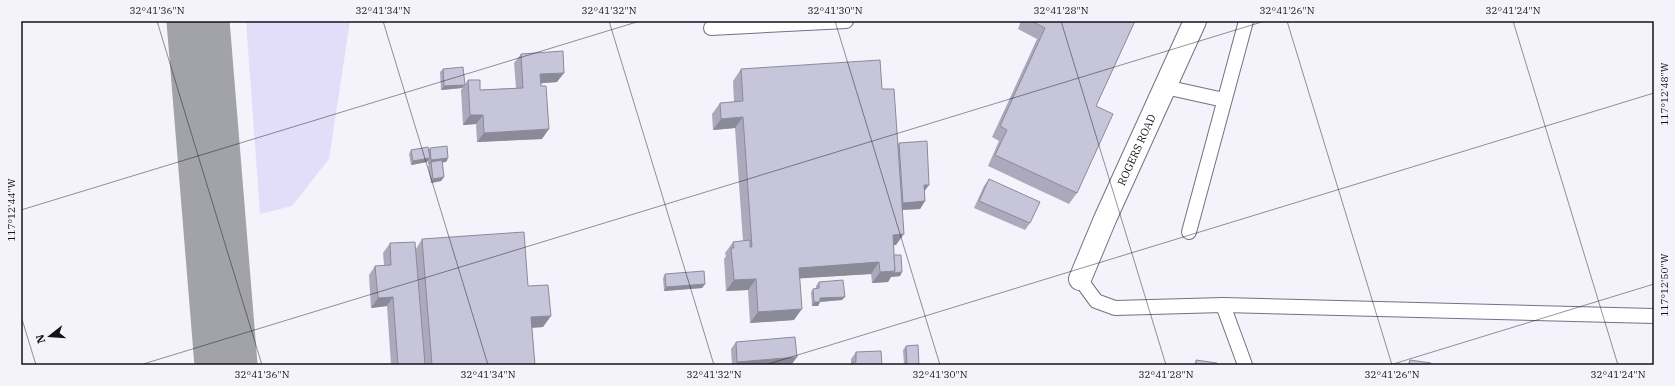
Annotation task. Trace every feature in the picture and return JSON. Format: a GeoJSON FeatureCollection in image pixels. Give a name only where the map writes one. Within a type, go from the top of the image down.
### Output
{"type":"FeatureCollection","features":[{"type":"Feature","properties":{"kind":"street","name":"ROGERS ROAD"},"geometry":{"type":"LineString","coordinates":[[1080,279],[1105,219],[1195,21]]}},
{"type":"Feature","properties":{"kind":"lane"},"geometry":{"type":"LineString","coordinates":[[711,28],[846,21]]}},
{"type":"Feature","properties":{"kind":"lane"},"geometry":{"type":"LineString","coordinates":[[1189,232],[1246,21]]}},
{"type":"Feature","properties":{"kind":"lane"},"geometry":{"type":"LineString","coordinates":[[1165,88],[1224,100]]}},
{"type":"Feature","properties":{"kind":"lane"},"geometry":{"type":"LineString","coordinates":[[1080,279],[1096,301],[1115,308],[1223,305],[1654,316]]}},
{"type":"Feature","properties":{"kind":"lane"},"geometry":{"type":"LineString","coordinates":[[1223,305],[1245,365]]}},
{"type":"Feature","properties":{"kind":"shaded area"},"geometry":{"type":"Polygon","coordinates":[[[246,21],[350,21],[329,159],[292,206],[260,214],[246,21]]]}},
{"type":"Feature","properties":{"kind":"building"},"geometry":{"type":"Polygon","coordinates":[[[1031,21],[1135,21],[1096,106],[1113,114],[1077,193],[995,155],[1007,130],[1000,126],[1045,28],[1031,21]]]}},
{"type":"Feature","properties":{"kind":"building"},"geometry":{"type":"Polygon","coordinates":[[[563,51],[564,73],[540,74],[541,86],[546,86],[549,129],[484,133],[483,115],[470,115],[468,80],[480,80],[480,90],[523,88],[521,54],[563,51]]]}},
{"type":"Feature","properties":{"kind":"building"},"geometry":{"type":"Polygon","coordinates":[[[880,60],[882,89],[894,89],[904,234],[893,235],[895,271],[880,272],[879,262],[799,268],[802,309],[758,312],[756,279],[734,280],[731,248],[734,248],[733,242],[750,240],[750,247],[752,247],[743,117],[721,119],[720,103],[743,101],[741,69],[880,60]]]}},
{"type":"Feature","properties":{"kind":"building"},"geometry":{"type":"Polygon","coordinates":[[[463,67],[465,85],[444,86],[443,69],[463,67]]]}},
{"type":"Feature","properties":{"kind":"building"},"geometry":{"type":"Polygon","coordinates":[[[927,141],[929,185],[924,185],[925,201],[903,203],[899,143],[927,141]]]}},
{"type":"Feature","properties":{"kind":"building"},"geometry":{"type":"Polygon","coordinates":[[[447,146],[448,158],[431,160],[430,148],[447,146]]]}},
{"type":"Feature","properties":{"kind":"building"},"geometry":{"type":"Polygon","coordinates":[[[428,147],[430,158],[413,161],[411,150],[428,147]]]}},
{"type":"Feature","properties":{"kind":"building"},"geometry":{"type":"Polygon","coordinates":[[[442,160],[444,177],[433,179],[431,162],[442,160]]]}},
{"type":"Feature","properties":{"kind":"building"},"geometry":{"type":"Polygon","coordinates":[[[989,179],[1040,202],[1030,223],[979,201],[989,179]]]}},
{"type":"Feature","properties":{"kind":"building"},"geometry":{"type":"Polygon","coordinates":[[[524,232],[528,286],[548,285],[551,316],[531,317],[535,365],[432,365],[422,239],[524,232]]]}},
{"type":"Feature","properties":{"kind":"building"},"geometry":{"type":"Polygon","coordinates":[[[415,242],[425,365],[398,365],[393,297],[378,298],[375,266],[391,265],[390,243],[415,242]]]}},
{"type":"Feature","properties":{"kind":"building"},"geometry":{"type":"Polygon","coordinates":[[[894,255],[901,255],[902,272],[894,273],[894,255]]]}},
{"type":"Feature","properties":{"kind":"building"},"geometry":{"type":"Polygon","coordinates":[[[704,271],[705,284],[666,287],[665,274],[704,271]]]}},
{"type":"Feature","properties":{"kind":"building"},"geometry":{"type":"Polygon","coordinates":[[[843,280],[845,297],[820,298],[820,302],[814,302],[813,289],[819,288],[819,282],[843,280]]]}},
{"type":"Feature","properties":{"kind":"building"},"geometry":{"type":"Polygon","coordinates":[[[795,337],[797,357],[737,362],[736,342],[795,337]]]}},
{"type":"Feature","properties":{"kind":"building"},"geometry":{"type":"Polygon","coordinates":[[[918,345],[919,365],[907,365],[906,346],[918,345]]]}},
{"type":"Feature","properties":{"kind":"building"},"geometry":{"type":"Polygon","coordinates":[[[881,351],[882,365],[853,365],[853,362],[856,362],[856,352],[881,351]]]}},
{"type":"Feature","properties":{"kind":"building"},"geometry":{"type":"Polygon","coordinates":[[[1196,360],[1217,363],[1217,365],[1196,365],[1196,360]]]}},
{"type":"Feature","properties":{"kind":"building"},"geometry":{"type":"Polygon","coordinates":[[[1410,360],[1431,363],[1430,365],[1409,365],[1410,360]]]}},
{"type":"Feature","properties":{"kind":"taxiway"},"geometry":{"type":"LineString","coordinates":[[198,21],[226,365]]}}]}
